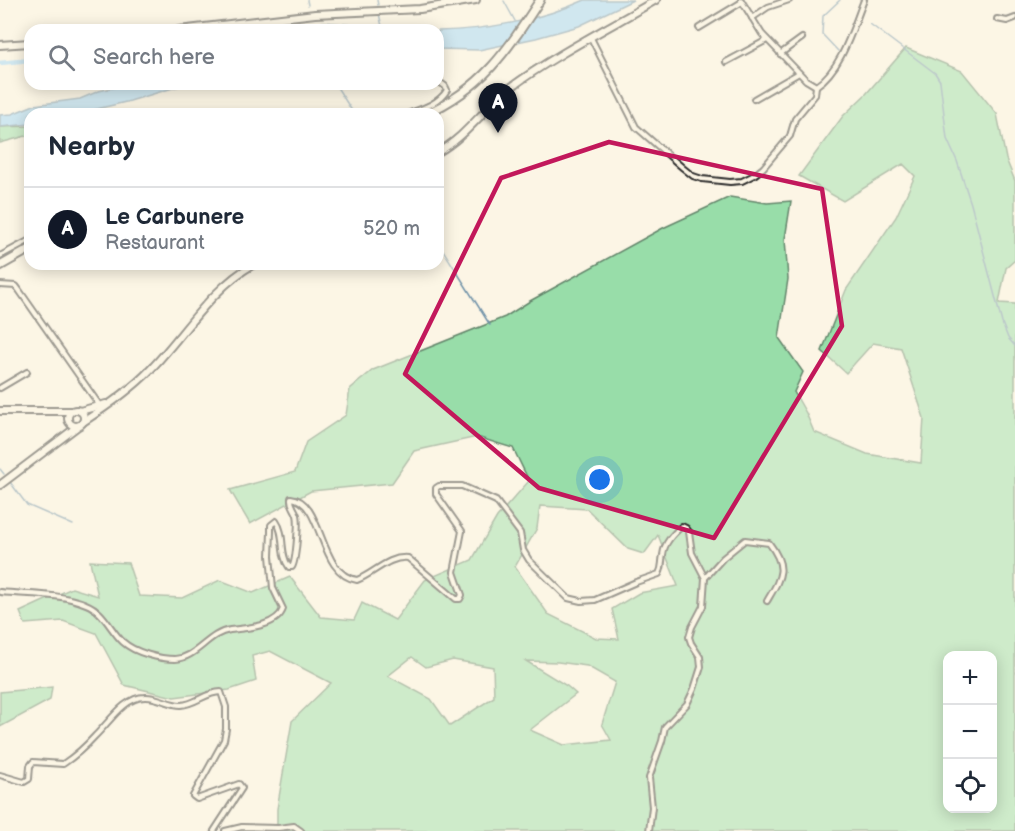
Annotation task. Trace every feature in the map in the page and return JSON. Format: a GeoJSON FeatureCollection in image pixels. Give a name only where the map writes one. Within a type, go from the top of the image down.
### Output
{"type":"FeatureCollection","features":[{"type":"Feature","properties":{"kind":"main road"},"geometry":{"type":"LineString","coordinates":[[230,24],[315,14],[420,9],[476,0]]}},
{"type":"Feature","properties":{"kind":"main road"},"geometry":{"type":"LineString","coordinates":[[443,108],[475,88],[498,62],[540,0]]}},
{"type":"Feature","properties":{"kind":"main road"},"geometry":{"type":"LineString","coordinates":[[444,148],[512,87],[656,0]]}},
{"type":"Feature","properties":{"kind":"main road"},"geometry":{"type":"LineString","coordinates":[[0,45],[24,43]]}},
{"type":"Feature","properties":{"kind":"main road"},"geometry":{"type":"LineString","coordinates":[[436,108],[453,99],[487,73]]}},
{"type":"Feature","properties":{"kind":"main road"},"geometry":{"type":"LineString","coordinates":[[0,266],[24,252]]}},
{"type":"Feature","properties":{"kind":"main road"},"geometry":{"type":"LineString","coordinates":[[0,485],[148,372],[223,287],[246,270]]}},
{"type":"Feature","properties":{"kind":"main road"},"geometry":{"type":"LineString","coordinates":[[0,411],[80,411],[109,403]]}},
{"type":"Feature","properties":{"kind":"main road"},"geometry":{"type":"LineString","coordinates":[[66,435],[71,411]]}},
{"type":"Feature","properties":{"kind":"main road"},"geometry":{"type":"LineString","coordinates":[[80,411],[83,414],[81,424]]}},
{"type":"Feature","properties":{"kind":"main road"},"geometry":{"type":"LineString","coordinates":[[52,412],[68,421],[81,424]]}},
{"type":"Feature","properties":{"kind":"street"},"geometry":{"type":"LineString","coordinates":[[752,18],[768,7],[786,0]]}},
{"type":"Feature","properties":{"kind":"street"},"geometry":{"type":"LineString","coordinates":[[591,38],[636,127],[693,176],[730,182],[742,181],[754,175],[786,142],[792,132],[795,119],[815,95],[816,86],[841,56],[864,0]]}},
{"type":"Feature","properties":{"kind":"street"},"geometry":{"type":"LineString","coordinates":[[699,28],[742,1],[767,40],[799,73],[816,86]]}},
{"type":"Feature","properties":{"kind":"street"},"geometry":{"type":"LineString","coordinates":[[997,19],[1009,21],[1015,18]]}},
{"type":"Feature","properties":{"kind":"street"},"geometry":{"type":"LineString","coordinates":[[780,54],[802,38]]}},
{"type":"Feature","properties":{"kind":"street"},"geometry":{"type":"LineString","coordinates":[[726,62],[767,40]]}},
{"type":"Feature","properties":{"kind":"street"},"geometry":{"type":"LineString","coordinates":[[754,99],[799,73]]}},
{"type":"Feature","properties":{"kind":"street"},"geometry":{"type":"LineString","coordinates":[[421,108],[438,101],[444,95],[447,90],[444,85]]}},
{"type":"Feature","properties":{"kind":"street"},"geometry":{"type":"LineString","coordinates":[[0,256],[24,243]]}},
{"type":"Feature","properties":{"kind":"street"},"geometry":{"type":"LineString","coordinates":[[0,285],[16,286],[100,406]]}},
{"type":"Feature","properties":{"kind":"street"},"geometry":{"type":"LineString","coordinates":[[0,388],[27,372]]}},
{"type":"Feature","properties":{"kind":"street"},"geometry":{"type":"LineString","coordinates":[[0,592],[57,597],[87,604],[98,611],[124,643],[134,650],[160,657],[183,658],[192,654],[219,632],[255,626],[280,616],[282,607],[274,593],[272,581],[271,525],[273,522],[278,523],[283,537],[286,562],[289,567],[292,567],[296,561],[295,543],[298,522],[290,501],[294,497],[306,508],[317,524],[334,566],[344,576],[357,580],[382,565],[408,558],[456,599],[460,599],[462,595],[454,572],[462,531],[436,494],[436,488],[443,485],[462,486],[496,501],[520,533],[525,555],[568,598],[581,601],[595,600],[658,574],[662,569],[665,546],[682,526],[689,532],[692,553],[705,578],[703,606],[689,636],[700,657],[701,667],[687,704],[665,727],[649,778],[652,807],[649,831]]}},
{"type":"Feature","properties":{"kind":"street"},"geometry":{"type":"LineString","coordinates":[[705,578],[723,558],[745,540],[769,543],[778,555],[781,576],[767,601]]}},
{"type":"Feature","properties":{"kind":"street"},"geometry":{"type":"LineString","coordinates":[[0,775],[24,782],[28,779],[33,762],[63,764],[95,737],[125,705],[142,697],[181,705],[219,692],[223,695],[225,707],[224,740],[193,796],[197,799],[239,784],[243,788],[213,831]]}},
{"type":"Feature","properties":{"kind":"street"},"geometry":{"type":"LineString","coordinates":[[225,831],[242,827],[294,826],[302,831]]}},
{"type":"Feature","properties":{"kind":"highlighted area"},"geometry":{"type":"Polygon","coordinates":[[[609,142],[822,189],[842,326],[714,538],[539,488],[405,374],[501,178],[609,142]]]}},
{"type":"Feature","properties":{"kind":"green space"},"geometry":{"type":"Polygon","coordinates":[[[906,48],[962,71],[997,114],[1006,159],[1015,181],[1015,260],[1006,268],[999,303],[1015,304],[1015,831],[277,831],[277,809],[292,721],[331,683],[270,651],[252,656],[256,681],[229,690],[174,697],[124,685],[96,633],[63,621],[25,624],[20,612],[72,588],[98,596],[90,561],[128,563],[139,596],[182,598],[220,580],[253,593],[290,577],[321,617],[354,620],[362,603],[395,620],[425,580],[472,560],[497,517],[529,481],[513,448],[477,437],[414,451],[392,483],[311,491],[250,524],[230,490],[295,472],[306,442],[346,415],[350,389],[373,370],[505,317],[663,228],[730,197],[767,203],[791,201],[785,239],[788,279],[779,338],[803,372],[794,392],[814,432],[867,454],[921,463],[924,418],[901,348],[873,343],[846,373],[822,351],[846,290],[896,217],[915,176],[903,164],[843,201],[799,176],[843,116],[866,94],[906,48]],[[540,506],[537,528],[515,567],[548,614],[596,638],[619,639],[612,609],[639,593],[678,586],[658,535],[644,554],[628,549],[587,509],[540,506]],[[412,657],[388,676],[431,699],[450,726],[494,697],[493,667],[453,660],[426,667],[412,657]],[[526,661],[576,694],[530,730],[564,745],[611,740],[602,724],[615,682],[587,666],[526,661]]]}},
{"type":"Feature","properties":{"kind":"green space"},"geometry":{"type":"Polygon","coordinates":[[[24,126],[24,137],[0,143],[0,127],[24,126]]]}},
{"type":"Feature","properties":{"kind":"green space"},"geometry":{"type":"Polygon","coordinates":[[[52,687],[50,700],[0,727],[0,692],[52,687]]]}},
{"type":"Feature","properties":{"kind":"water"},"geometry":{"type":"Polygon","coordinates":[[[585,0],[633,0],[579,26],[536,38],[479,50],[444,49],[444,31],[513,23],[585,0]]]}},
{"type":"Feature","properties":{"kind":"water"},"geometry":{"type":"Polygon","coordinates":[[[324,22],[344,24],[316,24],[324,22]]]}},
{"type":"Feature","properties":{"kind":"water"},"geometry":{"type":"Polygon","coordinates":[[[166,90],[101,108],[27,108],[80,99],[99,91],[166,90]]]}},
{"type":"Feature","properties":{"kind":"water"},"geometry":{"type":"Polygon","coordinates":[[[24,109],[24,125],[0,127],[0,115],[12,114],[24,109]]]}},
{"type":"Feature","properties":{"kind":"waterway"},"geometry":{"type":"LineString","coordinates":[[307,0],[308,5]]}},
{"type":"Feature","properties":{"kind":"waterway"},"geometry":{"type":"LineString","coordinates":[[377,0],[378,5]]}},
{"type":"Feature","properties":{"kind":"waterway"},"geometry":{"type":"LineString","coordinates":[[838,51],[822,34],[823,16],[840,0]]}},
{"type":"Feature","properties":{"kind":"waterway"},"geometry":{"type":"LineString","coordinates":[[504,1],[515,21]]}},
{"type":"Feature","properties":{"kind":"waterway"},"geometry":{"type":"LineString","coordinates":[[379,14],[382,24]]}},
{"type":"Feature","properties":{"kind":"waterway"},"geometry":{"type":"LineString","coordinates":[[870,24],[935,73],[940,81],[947,139],[971,204],[1002,323],[1008,338],[1015,346]]}},
{"type":"Feature","properties":{"kind":"waterway"},"geometry":{"type":"LineString","coordinates":[[0,63],[24,61]]}},
{"type":"Feature","properties":{"kind":"waterway"},"geometry":{"type":"LineString","coordinates":[[339,90],[350,108]]}},
{"type":"Feature","properties":{"kind":"waterway"},"geometry":{"type":"LineString","coordinates":[[444,252],[490,325]]}},
{"type":"Feature","properties":{"kind":"waterway"},"geometry":{"type":"LineString","coordinates":[[0,469],[4,474]]}},
{"type":"Feature","properties":{"kind":"waterway"},"geometry":{"type":"LineString","coordinates":[[10,482],[27,505],[73,525]]}},
{"type":"Feature","properties":{"kind":"place","name":"Le Carbunere"},"geometry":{"type":"Point","coordinates":[498,133]}}]}
